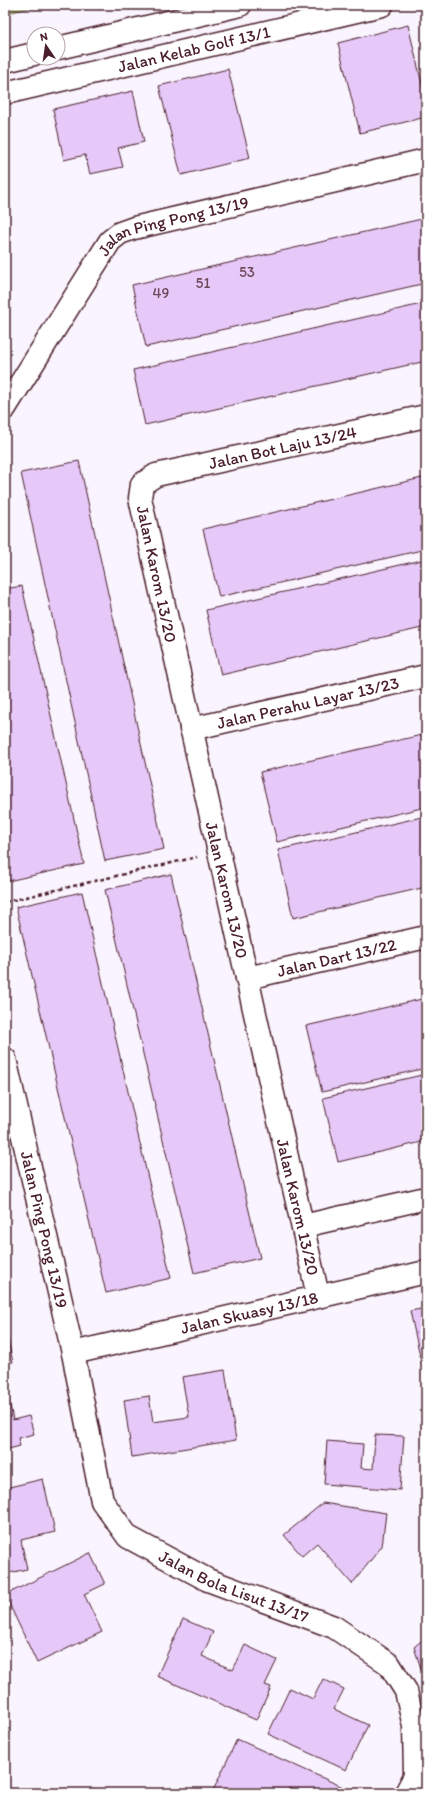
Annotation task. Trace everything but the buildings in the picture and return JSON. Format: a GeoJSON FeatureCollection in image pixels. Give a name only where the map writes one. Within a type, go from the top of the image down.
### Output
{"type":"FeatureCollection","features":[{"type":"Feature","properties":{"kind":"street","name":"Jalan Kelab Golf 13/1"},"geometry":{"type":"LineString","coordinates":[[66,46],[240,5]]}},
{"type":"Feature","properties":{"kind":"street","name":"Jalan Kelab Golf 13/1"},"geometry":{"type":"LineString","coordinates":[[5,93],[382,5]]}},
{"type":"Feature","properties":{"kind":"street"},"geometry":{"type":"LineString","coordinates":[[5,61],[26,56]]}},
{"type":"Feature","properties":{"kind":"street","name":"Jalan Ping Pong 13/19"},"geometry":{"type":"LineString","coordinates":[[5,408],[110,241],[120,233],[134,228],[426,160]]}},
{"type":"Feature","properties":{"kind":"street","name":"Jalan Bot Laju 13/24"},"geometry":{"type":"LineString","coordinates":[[142,484],[156,475],[426,416]]}},
{"type":"Feature","properties":{"kind":"street","name":"Jalan Karom 13/20"},"geometry":{"type":"LineString","coordinates":[[142,484],[140,498],[318,1296]]}},
{"type":"Feature","properties":{"kind":"street","name":"Jalan Perahu Layar 13/23"},"geometry":{"type":"LineString","coordinates":[[191,729],[426,676]]}},
{"type":"Feature","properties":{"kind":"street","name":"Jalan Dart 13/22"},"geometry":{"type":"LineString","coordinates":[[247,978],[426,937]]}},
{"type":"Feature","properties":{"kind":"street","name":"Jalan Ping Pong 13/19"},"geometry":{"type":"LineString","coordinates":[[5,1059],[73,1353]]}},
{"type":"Feature","properties":{"kind":"street"},"geometry":{"type":"LineString","coordinates":[[302,1226],[426,1198]]}},
{"type":"Feature","properties":{"kind":"street","name":"Jalan Skuasy 13/18"},"geometry":{"type":"LineString","coordinates":[[73,1353],[426,1272]]}},
{"type":"Feature","properties":{"kind":"street","name":"Jalan Bola Lisut 13/17"},"geometry":{"type":"LineString","coordinates":[[73,1353],[102,1500],[128,1537],[208,1580],[334,1627],[389,1664],[406,1691],[414,1726],[415,1776],[406,1793]]}},
{"type":"Feature","properties":{"kind":"path"},"geometry":{"type":"LineString","coordinates":[[5,902],[219,852]]}},
{"type":"Feature","properties":{"kind":"green space"},"geometry":{"type":"Polygon","coordinates":[[[5,5],[41,5],[5,14],[5,5]]]}}]}
